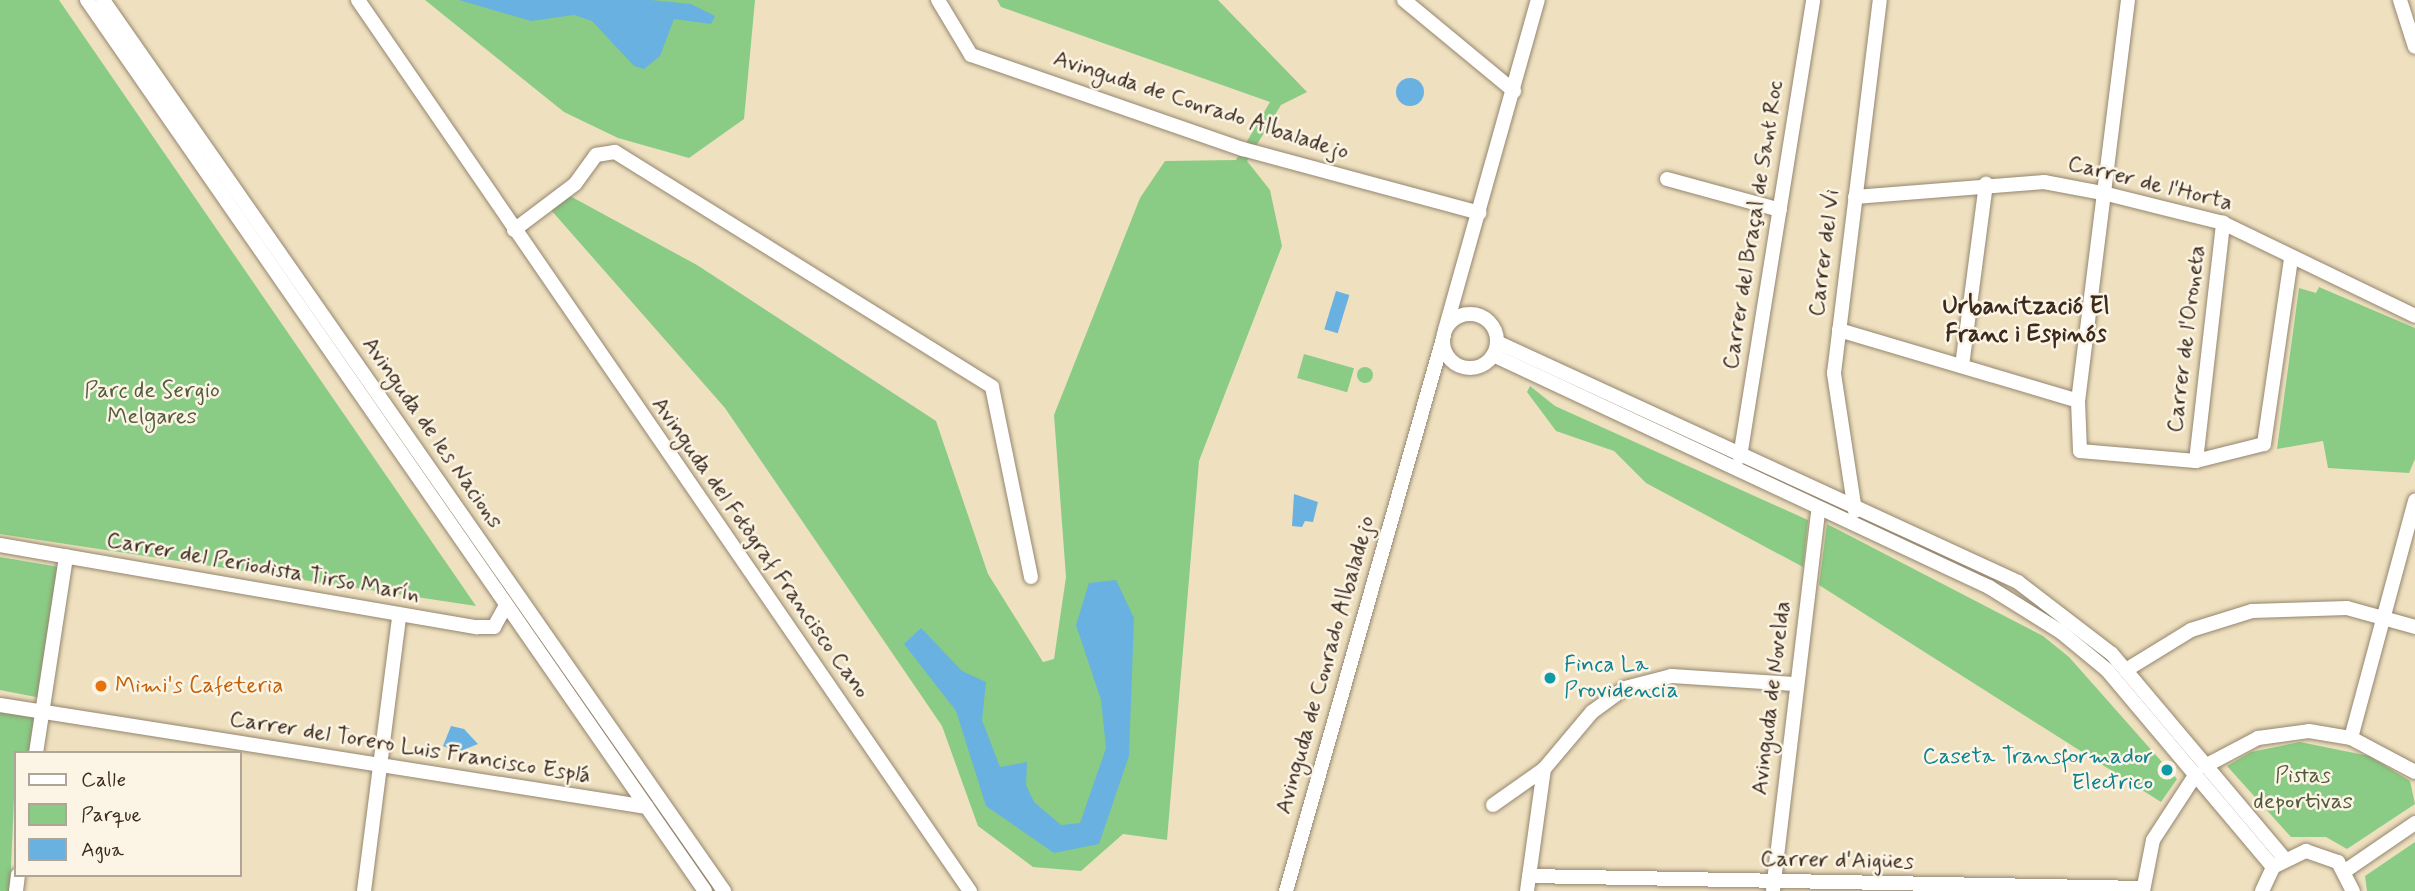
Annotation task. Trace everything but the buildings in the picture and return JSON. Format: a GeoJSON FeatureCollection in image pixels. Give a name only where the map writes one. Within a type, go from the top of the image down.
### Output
{"type":"FeatureCollection","features":[{"type":"Feature","properties":{"kind":"street","name":"Avinguda de les Nacions"},"geometry":{"type":"LineString","coordinates":[[87,0],[505,607],[705,891]]}},
{"type":"Feature","properties":{"kind":"street","name":"Avinguda de les Nacions"},"geometry":{"type":"LineString","coordinates":[[103,0],[724,891]]}},
{"type":"Feature","properties":{"kind":"street","name":"Avinguda del Fotògraf Francisco Cano"},"geometry":{"type":"LineString","coordinates":[[358,0],[970,891]]}},
{"type":"Feature","properties":{"kind":"street","name":"Avinguda de Conrado Albaladejo"},"geometry":{"type":"LineString","coordinates":[[938,0],[971,55],[1243,149],[1480,213]]}},
{"type":"Feature","properties":{"kind":"street"},"geometry":{"type":"LineString","coordinates":[[1404,0],[1514,91]]}},
{"type":"Feature","properties":{"kind":"street","name":"Avinguda de Conrado Albaladejo"},"geometry":{"type":"LineString","coordinates":[[1286,891],[1480,213],[1538,0]]}},
{"type":"Feature","properties":{"kind":"street","name":"Carrer del Braçal de Sant Roc"},"geometry":{"type":"LineString","coordinates":[[1740,457],[1814,0]]}},
{"type":"Feature","properties":{"kind":"street","name":"Carrer del Vi"},"geometry":{"type":"LineString","coordinates":[[1856,511],[1834,373],[1880,0]]}},
{"type":"Feature","properties":{"kind":"street"},"geometry":{"type":"LineString","coordinates":[[2128,0],[2107,194],[2078,401],[2080,451],[2196,461],[2264,444],[2291,258]]}},
{"type":"Feature","properties":{"kind":"street"},"geometry":{"type":"LineString","coordinates":[[2399,0],[2415,47]]}},
{"type":"Feature","properties":{"kind":"street"},"geometry":{"type":"LineString","coordinates":[[514,230],[575,184],[596,155],[615,152],[992,387],[1031,577]]}},
{"type":"Feature","properties":{"kind":"street"},"geometry":{"type":"LineString","coordinates":[[1667,179],[1780,210]]}},
{"type":"Feature","properties":{"kind":"street","name":"Carrer de l'Horta"},"geometry":{"type":"LineString","coordinates":[[1855,197],[2044,181],[2107,194],[2223,223],[2415,316]]}},
{"type":"Feature","properties":{"kind":"street"},"geometry":{"type":"LineString","coordinates":[[1962,366],[1986,184]]}},
{"type":"Feature","properties":{"kind":"street","name":"Carrer de l'Oroneta"},"geometry":{"type":"LineString","coordinates":[[2196,461],[2223,223]]}},
{"type":"Feature","properties":{"kind":"street"},"geometry":{"type":"LineString","coordinates":[[1455,298],[1468,314],[1486,320],[1495,349],[1818,510],[1989,587],[2061,632],[2102,664],[2202,770]]}},
{"type":"Feature","properties":{"kind":"street"},"geometry":{"type":"LineString","coordinates":[[1458,365],[1445,352],[1444,332],[1468,314]]}},
{"type":"Feature","properties":{"kind":"street"},"geometry":{"type":"LineString","coordinates":[[1839,330],[2078,401]]}},
{"type":"Feature","properties":{"kind":"street"},"geometry":{"type":"LineString","coordinates":[[1495,349],[2018,582],[2091,634],[2126,670],[2202,770],[2278,862]]}},
{"type":"Feature","properties":{"kind":"street"},"geometry":{"type":"LineString","coordinates":[[1434,370],[1458,365],[1475,367],[1495,349]]}},
{"type":"Feature","properties":{"kind":"street"},"geometry":{"type":"LineString","coordinates":[[2351,738],[2415,500]]}},
{"type":"Feature","properties":{"kind":"street","name":"Avinguda de Novelda"},"geometry":{"type":"LineString","coordinates":[[1773,887],[1795,684],[1818,510]]}},
{"type":"Feature","properties":{"kind":"street","name":"Carrer del Periodista Tirso Marín"},"geometry":{"type":"LineString","coordinates":[[0,545],[399,617],[494,627],[505,607]]}},
{"type":"Feature","properties":{"kind":"street"},"geometry":{"type":"LineString","coordinates":[[36,751],[66,556]]}},
{"type":"Feature","properties":{"kind":"street"},"geometry":{"type":"LineString","coordinates":[[2126,670],[2191,629],[2243,612],[2311,605],[2382,615],[2415,627]]}},
{"type":"Feature","properties":{"kind":"street"},"geometry":{"type":"LineString","coordinates":[[364,891],[399,617]]}},
{"type":"Feature","properties":{"kind":"street"},"geometry":{"type":"LineString","coordinates":[[1528,883],[1545,769],[1555,750],[1625,688],[1671,676],[1795,684]]}},
{"type":"Feature","properties":{"kind":"street","name":"Carrer del Torero Luis Francisco Esplá"},"geometry":{"type":"LineString","coordinates":[[0,705],[647,807]]}},
{"type":"Feature","properties":{"kind":"street"},"geometry":{"type":"LineString","coordinates":[[2143,890],[2144,869],[2164,815],[2202,770],[2281,733],[2351,738],[2415,772]]}},
{"type":"Feature","properties":{"kind":"street"},"geometry":{"type":"LineString","coordinates":[[1493,805],[1545,769]]}},
{"type":"Feature","properties":{"kind":"street"},"geometry":{"type":"LineString","coordinates":[[2345,871],[2415,823]]}},
{"type":"Feature","properties":{"kind":"street"},"geometry":{"type":"LineString","coordinates":[[2262,891],[2278,862],[2317,852],[2345,871],[2353,891]]}},
{"type":"Feature","properties":{"kind":"street","name":"Carrer d'Aigües"},"geometry":{"type":"LineString","coordinates":[[1528,883],[1888,888],[1984,886],[2143,890]]}},
{"type":"Feature","properties":{"kind":"green space","name":"Parc de Sergio Melgares"},"geometry":{"type":"Polygon","coordinates":[[[0,0],[59,0],[476,606],[0,534],[0,0]]]}},
{"type":"Feature","properties":{"kind":"green space"},"geometry":{"type":"Polygon","coordinates":[[[425,0],[755,0],[744,119],[689,158],[618,138],[564,112],[425,0]]]}},
{"type":"Feature","properties":{"kind":"green space"},"geometry":{"type":"Polygon","coordinates":[[[997,0],[1218,0],[1307,92],[1281,105],[1247,161],[1270,190],[1282,246],[1199,461],[1167,840],[1123,834],[1081,871],[1033,867],[978,826],[942,726],[725,408],[551,210],[570,196],[697,265],[936,421],[988,574],[1043,662],[1054,659],[1066,577],[1054,415],[1140,198],[1165,161],[1236,160],[1270,102],[1001,7],[997,0]]]}},
{"type":"Feature","properties":{"kind":"green space"},"geometry":{"type":"Polygon","coordinates":[[[2319,287],[2415,328],[2415,459],[2409,473],[2328,468],[2323,441],[2277,449],[2299,288],[2316,293],[2319,287]]]}},
{"type":"Feature","properties":{"kind":"green space"},"geometry":{"type":"Polygon","coordinates":[[[1304,354],[1354,368],[1347,392],[1297,378],[1304,354]]]}},
{"type":"Feature","properties":{"kind":"green space"},"geometry":{"type":"Polygon","coordinates":[[[1362,367],[1368,367],[1373,375],[1371,381],[1362,383],[1357,378],[1357,372],[1362,367]]]}},
{"type":"Feature","properties":{"kind":"green space"},"geometry":{"type":"Polygon","coordinates":[[[1530,386],[1555,406],[1808,520],[1803,567],[1646,483],[1614,451],[1556,431],[1527,392],[1530,386]]]}},
{"type":"Feature","properties":{"kind":"green space"},"geometry":{"type":"Polygon","coordinates":[[[1827,524],[2043,636],[2069,657],[2177,779],[2161,802],[1819,585],[1827,524]]]}},
{"type":"Feature","properties":{"kind":"green space"},"geometry":{"type":"Polygon","coordinates":[[[0,557],[59,567],[41,698],[0,690],[0,557]]]}},
{"type":"Feature","properties":{"kind":"green space"},"geometry":{"type":"Polygon","coordinates":[[[0,710],[34,717],[29,751],[14,751],[10,891],[0,891],[0,710]]]}},
{"type":"Feature","properties":{"kind":"green space","name":"Pistas deportivas"},"geometry":{"type":"Polygon","coordinates":[[[2300,742],[2369,756],[2410,781],[2415,804],[2347,849],[2326,837],[2291,837],[2227,766],[2251,752],[2300,742]]]}},
{"type":"Feature","properties":{"kind":"green space"},"geometry":{"type":"Polygon","coordinates":[[[2415,842],[2415,891],[2367,891],[2365,876],[2415,842]]]}},
{"type":"Feature","properties":{"kind":"water"},"geometry":{"type":"Polygon","coordinates":[[[459,0],[651,0],[691,4],[715,16],[711,24],[674,19],[660,56],[644,69],[634,66],[592,21],[574,15],[531,21],[459,0]]]}},
{"type":"Feature","properties":{"kind":"water"},"geometry":{"type":"Polygon","coordinates":[[[1410,78],[1420,82],[1424,92],[1420,102],[1410,106],[1400,102],[1396,92],[1400,82],[1410,78]]]}},
{"type":"Feature","properties":{"kind":"water"},"geometry":{"type":"Polygon","coordinates":[[[1336,291],[1349,295],[1338,333],[1324,329],[1336,291]]]}},
{"type":"Feature","properties":{"kind":"water"},"geometry":{"type":"Polygon","coordinates":[[[1294,494],[1318,502],[1313,522],[1305,521],[1302,527],[1292,526],[1294,494]]]}},
{"type":"Feature","properties":{"kind":"water"},"geometry":{"type":"Polygon","coordinates":[[[1116,580],[1134,618],[1129,756],[1099,844],[1054,853],[986,806],[956,711],[904,644],[921,628],[962,671],[986,682],[982,720],[1000,767],[1027,762],[1026,785],[1034,802],[1061,825],[1080,823],[1106,748],[1101,700],[1076,625],[1089,583],[1116,580]]]}},
{"type":"Feature","properties":{"kind":"water"},"geometry":{"type":"Polygon","coordinates":[[[451,726],[464,729],[478,744],[458,752],[443,746],[451,726]]]}},
{"type":"Feature","properties":{"kind":"place","name":"Finca La Providencia"},"geometry":{"type":"Point","coordinates":[1550,678]}},
{"type":"Feature","properties":{"kind":"place","name":"Mimi's Cafeteria"},"geometry":{"type":"Point","coordinates":[101,686]}},
{"type":"Feature","properties":{"kind":"place","name":"Caseta Transformador Electrico"},"geometry":{"type":"Point","coordinates":[2167,770]}},
{"type":"Feature","properties":{"kind":"district","name":"Urbanització El Franc i Espinós"},"geometry":{"type":"Point","coordinates":[2026,321]}}]}
